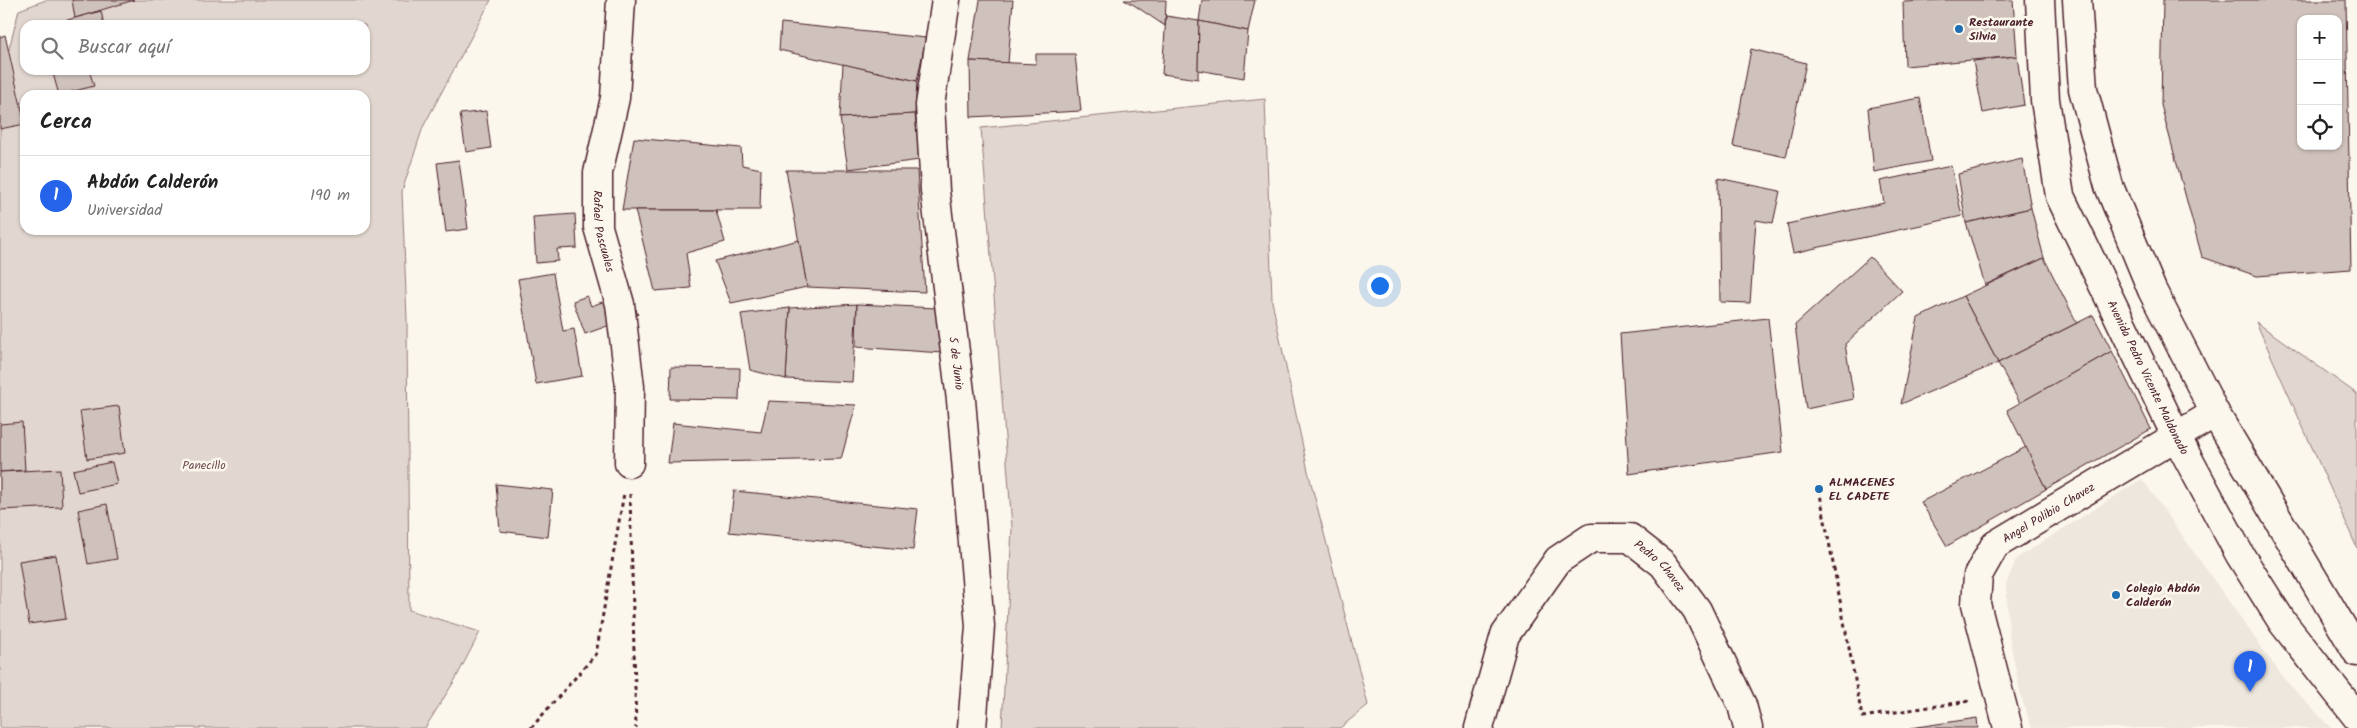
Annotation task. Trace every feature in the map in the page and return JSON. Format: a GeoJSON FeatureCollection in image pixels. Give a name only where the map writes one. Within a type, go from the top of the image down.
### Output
{"type":"FeatureCollection","features":[{"type":"Feature","properties":{"kind":"street","name":"Rafael Pascuales"},"geometry":{"type":"LineString","coordinates":[[621,0],[616,98],[598,172],[598,227],[621,313],[630,386],[629,463]]}},
{"type":"Feature","properties":{"kind":"street","name":"5 de Junio"},"geometry":{"type":"LineString","coordinates":[[946,0],[930,105],[935,191],[961,400],[980,626],[972,728]]}},
{"type":"Feature","properties":{"kind":"street","name":"Avenida Pedro Vicente Maldonado"},"geometry":{"type":"LineString","coordinates":[[2040,0],[2045,100],[2060,196],[2178,438],[2240,555],[2283,623],[2357,716]]}},
{"type":"Feature","properties":{"kind":"street"},"geometry":{"type":"LineString","coordinates":[[2077,0],[2083,89],[2109,186],[2152,290],[2215,413],[2339,625],[2357,652]]}},
{"type":"Feature","properties":{"kind":"street","name":"Angel Polibio Chavez"},"geometry":{"type":"LineString","coordinates":[[2008,728],[1976,604],[1978,574],[1995,544],[2178,438],[2215,413]]}},
{"type":"Feature","properties":{"kind":"street","name":"Pedro Chavez"},"geometry":{"type":"LineString","coordinates":[[1479,728],[1505,635],[1558,560],[1591,538],[1630,538],[1663,564],[1697,610],[1742,705],[1748,728]]}},
{"type":"Feature","properties":{"kind":"path"},"geometry":{"type":"LineString","coordinates":[[531,728],[596,654],[629,463]]}},
{"type":"Feature","properties":{"kind":"path"},"geometry":{"type":"LineString","coordinates":[[629,463],[636,728]]}},
{"type":"Feature","properties":{"kind":"path"},"geometry":{"type":"LineString","coordinates":[[1819,489],[1862,718],[1971,701]]}},
{"type":"Feature","properties":{"kind":"shaded area","name":"Colegio Abdón Calderón"},"geometry":{"type":"Polygon","coordinates":[[[2142,479],[2284,679],[2331,728],[2032,728],[2021,697],[2009,635],[2006,584],[2017,558],[2142,479]]]}},
{"type":"Feature","properties":{"kind":"green space","name":"Panecillo"},"geometry":{"type":"Polygon","coordinates":[[[46,0],[491,0],[423,127],[402,191],[407,320],[409,610],[480,632],[455,680],[425,728],[0,728],[0,84],[19,10],[46,0]]]}},
{"type":"Feature","properties":{"kind":"green space"},"geometry":{"type":"Polygon","coordinates":[[[1265,99],[1272,301],[1308,471],[1368,705],[1340,728],[1002,728],[1012,527],[981,128],[1265,99]]]}},
{"type":"Feature","properties":{"kind":"green space"},"geometry":{"type":"Polygon","coordinates":[[[2256,322],[2357,394],[2357,548],[2256,322]]]}},
{"type":"Feature","properties":{"kind":"building"},"geometry":{"type":"Polygon","coordinates":[[[72,0],[134,0],[75,18],[72,0]]]}},
{"type":"Feature","properties":{"kind":"building"},"geometry":{"type":"Polygon","coordinates":[[[980,0],[1013,0],[1008,63],[970,61],[980,0]]]}},
{"type":"Feature","properties":{"kind":"building"},"geometry":{"type":"Polygon","coordinates":[[[1124,0],[1166,0],[1165,26],[1134,5],[1124,0]]]}},
{"type":"Feature","properties":{"kind":"building"},"geometry":{"type":"Polygon","coordinates":[[[1202,0],[1255,0],[1248,31],[1199,21],[1202,0]]]}},
{"type":"Feature","properties":{"kind":"building","name":"Restaurante Silvia"},"geometry":{"type":"Polygon","coordinates":[[[2013,0],[2017,56],[1905,66],[1903,2],[2013,0]]]}},
{"type":"Feature","properties":{"kind":"building"},"geometry":{"type":"Polygon","coordinates":[[[2163,0],[2346,0],[2351,269],[2257,276],[2202,257],[2161,105],[2163,0]]]}},
{"type":"Feature","properties":{"kind":"building"},"geometry":{"type":"Polygon","coordinates":[[[101,11],[103,20],[67,20],[101,11]]]}},
{"type":"Feature","properties":{"kind":"building"},"geometry":{"type":"Polygon","coordinates":[[[1166,16],[1199,21],[1198,79],[1162,74],[1166,16]]]}},
{"type":"Feature","properties":{"kind":"building"},"geometry":{"type":"Polygon","coordinates":[[[1199,21],[1248,31],[1244,78],[1198,70],[1199,21]]]}},
{"type":"Feature","properties":{"kind":"building"},"geometry":{"type":"Polygon","coordinates":[[[781,23],[926,38],[917,81],[779,50],[781,23]]]}},
{"type":"Feature","properties":{"kind":"building"},"geometry":{"type":"Polygon","coordinates":[[[5,35],[20,102],[20,125],[0,129],[0,37],[5,35]]]}},
{"type":"Feature","properties":{"kind":"building"},"geometry":{"type":"Polygon","coordinates":[[[1751,49],[1806,63],[1786,157],[1733,146],[1751,49]]]}},
{"type":"Feature","properties":{"kind":"building"},"geometry":{"type":"Polygon","coordinates":[[[1036,54],[1075,54],[1081,111],[971,117],[970,61],[1036,64],[1036,54]]]}},
{"type":"Feature","properties":{"kind":"building"},"geometry":{"type":"Polygon","coordinates":[[[2017,56],[2024,105],[1983,113],[1973,61],[2017,56]]]}},
{"type":"Feature","properties":{"kind":"building"},"geometry":{"type":"Polygon","coordinates":[[[843,64],[917,81],[915,114],[840,118],[843,64]]]}},
{"type":"Feature","properties":{"kind":"building"},"geometry":{"type":"Polygon","coordinates":[[[53,75],[91,75],[94,86],[78,90],[58,90],[53,75]]]}},
{"type":"Feature","properties":{"kind":"building"},"geometry":{"type":"Polygon","coordinates":[[[1920,98],[1931,161],[1874,172],[1868,108],[1920,98]]]}},
{"type":"Feature","properties":{"kind":"building"},"geometry":{"type":"Polygon","coordinates":[[[486,111],[491,148],[466,152],[460,114],[486,111]]]}},
{"type":"Feature","properties":{"kind":"building"},"geometry":{"type":"Polygon","coordinates":[[[915,114],[920,160],[848,169],[840,118],[915,114]]]}},
{"type":"Feature","properties":{"kind":"building"},"geometry":{"type":"Polygon","coordinates":[[[634,138],[741,148],[742,165],[761,169],[760,210],[622,210],[634,138]]]}},
{"type":"Feature","properties":{"kind":"building"},"geometry":{"type":"Polygon","coordinates":[[[2022,159],[2031,208],[1966,223],[1958,174],[2022,159]]]}},
{"type":"Feature","properties":{"kind":"building"},"geometry":{"type":"Polygon","coordinates":[[[459,160],[468,229],[446,232],[437,163],[459,160]]]}},
{"type":"Feature","properties":{"kind":"building"},"geometry":{"type":"Polygon","coordinates":[[[1951,166],[1962,216],[1793,253],[1787,224],[1884,203],[1880,181],[1951,166]]]}},
{"type":"Feature","properties":{"kind":"building"},"geometry":{"type":"Polygon","coordinates":[[[786,170],[917,170],[925,292],[807,287],[786,170]]]}},
{"type":"Feature","properties":{"kind":"building"},"geometry":{"type":"Polygon","coordinates":[[[1718,178],[1780,191],[1773,223],[1756,220],[1750,303],[1720,302],[1718,178]]]}},
{"type":"Feature","properties":{"kind":"building"},"geometry":{"type":"Polygon","coordinates":[[[2031,208],[2044,258],[1985,285],[1966,223],[2031,208]]]}},
{"type":"Feature","properties":{"kind":"building"},"geometry":{"type":"Polygon","coordinates":[[[635,210],[716,210],[725,242],[686,253],[691,288],[655,291],[635,210]]]}},
{"type":"Feature","properties":{"kind":"building"},"geometry":{"type":"Polygon","coordinates":[[[575,214],[577,248],[557,249],[558,261],[536,263],[533,217],[575,214]]]}},
{"type":"Feature","properties":{"kind":"building"},"geometry":{"type":"Polygon","coordinates":[[[799,240],[807,287],[731,303],[715,261],[799,240]]]}},
{"type":"Feature","properties":{"kind":"building"},"geometry":{"type":"Polygon","coordinates":[[[1870,257],[1902,291],[1845,344],[1854,399],[1806,409],[1795,325],[1870,257]]]}},
{"type":"Feature","properties":{"kind":"building"},"geometry":{"type":"Polygon","coordinates":[[[2044,258],[2077,323],[1998,363],[1963,296],[2044,258]]]}},
{"type":"Feature","properties":{"kind":"building"},"geometry":{"type":"Polygon","coordinates":[[[553,273],[563,331],[574,329],[582,376],[536,384],[518,279],[553,273]]]}},
{"type":"Feature","properties":{"kind":"building"},"geometry":{"type":"Polygon","coordinates":[[[630,292],[638,315],[585,334],[573,301],[587,296],[591,306],[630,292]]]}},
{"type":"Feature","properties":{"kind":"building"},"geometry":{"type":"Polygon","coordinates":[[[1963,296],[1998,363],[1901,404],[1918,318],[1963,296]]]}},
{"type":"Feature","properties":{"kind":"building"},"geometry":{"type":"Polygon","coordinates":[[[857,304],[852,382],[786,379],[790,308],[857,304]]]}},
{"type":"Feature","properties":{"kind":"building"},"geometry":{"type":"Polygon","coordinates":[[[857,304],[936,308],[942,353],[856,347],[857,304]]]}},
{"type":"Feature","properties":{"kind":"building"},"geometry":{"type":"Polygon","coordinates":[[[790,308],[786,379],[750,370],[741,314],[790,308]]]}},
{"type":"Feature","properties":{"kind":"building"},"geometry":{"type":"Polygon","coordinates":[[[2093,315],[2112,351],[2020,403],[1998,363],[2093,315]]]}},
{"type":"Feature","properties":{"kind":"building"},"geometry":{"type":"Polygon","coordinates":[[[1768,318],[1783,452],[1629,474],[1620,334],[1768,318]]]}},
{"type":"Feature","properties":{"kind":"building"},"geometry":{"type":"Polygon","coordinates":[[[2112,351],[2151,429],[2046,489],[2007,410],[2112,351]]]}},
{"type":"Feature","properties":{"kind":"building"},"geometry":{"type":"Polygon","coordinates":[[[671,367],[740,368],[739,400],[670,399],[671,367]]]}},
{"type":"Feature","properties":{"kind":"building"},"geometry":{"type":"Polygon","coordinates":[[[768,401],[856,405],[841,459],[668,463],[673,423],[761,432],[768,401]]]}},
{"type":"Feature","properties":{"kind":"building"},"geometry":{"type":"Polygon","coordinates":[[[119,406],[125,453],[87,459],[80,411],[119,406]]]}},
{"type":"Feature","properties":{"kind":"building"},"geometry":{"type":"Polygon","coordinates":[[[22,422],[25,470],[0,472],[0,424],[22,422]]]}},
{"type":"Feature","properties":{"kind":"building"},"geometry":{"type":"Polygon","coordinates":[[[2026,447],[2046,489],[1947,546],[1921,502],[2026,447]]]}},
{"type":"Feature","properties":{"kind":"building"},"geometry":{"type":"Polygon","coordinates":[[[112,462],[117,484],[78,492],[73,470],[112,462]]]}},
{"type":"Feature","properties":{"kind":"building"},"geometry":{"type":"Polygon","coordinates":[[[60,469],[62,507],[0,510],[0,472],[60,469]]]}},
{"type":"Feature","properties":{"kind":"building"},"geometry":{"type":"Polygon","coordinates":[[[496,484],[553,490],[548,537],[500,531],[496,484]]]}},
{"type":"Feature","properties":{"kind":"building"},"geometry":{"type":"Polygon","coordinates":[[[734,491],[918,509],[913,550],[729,532],[734,491]]]}},
{"type":"Feature","properties":{"kind":"building"},"geometry":{"type":"Polygon","coordinates":[[[107,504],[117,559],[88,564],[78,510],[107,504]]]}},
{"type":"Feature","properties":{"kind":"building"},"geometry":{"type":"Polygon","coordinates":[[[56,555],[66,619],[29,624],[19,561],[56,555]]]}},
{"type":"Feature","properties":{"kind":"building"},"geometry":{"type":"Polygon","coordinates":[[[1977,718],[1978,728],[1910,728],[1977,718]]]}},
{"type":"Feature","properties":{"kind":"place","name":"Restaurante Silvia"},"geometry":{"type":"Point","coordinates":[1959,29]}},
{"type":"Feature","properties":{"kind":"place","name":"ALMACENES EL CADETE"},"geometry":{"type":"Point","coordinates":[1819,489]}},
{"type":"Feature","properties":{"kind":"place","name":"Colegio Abdón Calderón"},"geometry":{"type":"Point","coordinates":[2116,595]}},
{"type":"Feature","properties":{"kind":"place","name":"Abdón Calderón"},"geometry":{"type":"Point","coordinates":[2250,692]}}]}
